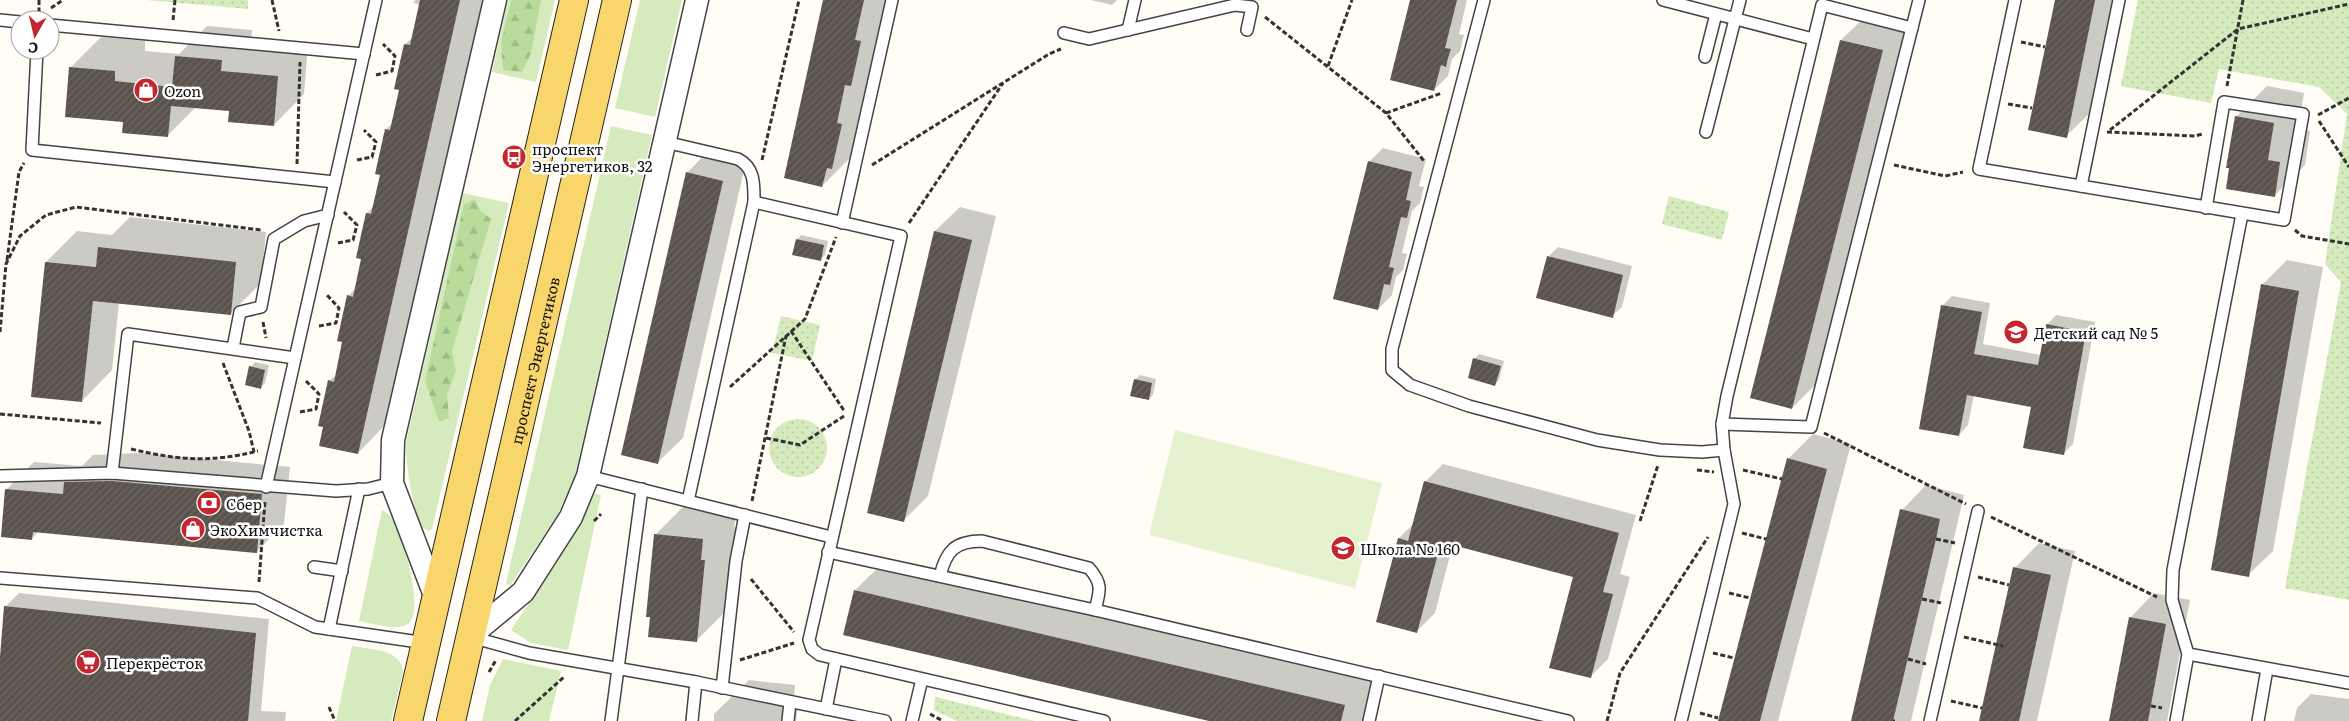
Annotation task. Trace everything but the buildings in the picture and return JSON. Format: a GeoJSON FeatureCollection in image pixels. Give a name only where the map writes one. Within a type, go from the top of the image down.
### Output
{"type":"FeatureCollection","features":[{"type":"Feature","properties":{"kind":"main road"},"geometry":{"type":"LineString","coordinates":[[408,721],[574,0]]}},
{"type":"Feature","properties":{"kind":"main road","name":"проспект Энергетиков"},"geometry":{"type":"LineString","coordinates":[[451,721],[618,0]]}},
{"type":"Feature","properties":{"kind":"street"},"geometry":{"type":"LineString","coordinates":[[436,598],[392,483],[393,440],[495,0]]}},
{"type":"Feature","properties":{"kind":"street"},"geometry":{"type":"LineString","coordinates":[[470,636],[523,592],[571,517],[588,476],[697,0]]}},
{"type":"Feature","properties":{"kind":"lane"},"geometry":{"type":"LineString","coordinates":[[266,486],[376,0]]}},
{"type":"Feature","properties":{"kind":"lane"},"geometry":{"type":"LineString","coordinates":[[842,222],[892,0]]}},
{"type":"Feature","properties":{"kind":"lane"},"geometry":{"type":"LineString","coordinates":[[1128,30],[1135,0]]}},
{"type":"Feature","properties":{"kind":"lane"},"geometry":{"type":"LineString","coordinates":[[1484,0],[1392,349],[1392,370],[1410,385],[1468,406],[1597,440],[1660,450],[1702,452],[1724,450]]}},
{"type":"Feature","properties":{"kind":"lane"},"geometry":{"type":"LineString","coordinates":[[1663,0],[1813,39]]}},
{"type":"Feature","properties":{"kind":"lane"},"geometry":{"type":"LineString","coordinates":[[1706,132],[1740,0]]}},
{"type":"Feature","properties":{"kind":"lane"},"geometry":{"type":"LineString","coordinates":[[1722,424],[1811,427],[1920,0]]}},
{"type":"Feature","properties":{"kind":"lane"},"geometry":{"type":"LineString","coordinates":[[2015,0],[1979,169],[2206,208],[2284,220],[2303,114],[2224,102],[2206,208]]}},
{"type":"Feature","properties":{"kind":"lane"},"geometry":{"type":"LineString","coordinates":[[2081,186],[2119,0]]}},
{"type":"Feature","properties":{"kind":"lane"},"geometry":{"type":"LineString","coordinates":[[1064,33],[1089,38],[1234,5],[1252,7],[1247,30]]}},
{"type":"Feature","properties":{"kind":"lane"},"geometry":{"type":"LineString","coordinates":[[1681,721],[1734,504],[1724,450],[1722,424],[1729,386],[1822,5],[1912,28]]}},
{"type":"Feature","properties":{"kind":"lane"},"geometry":{"type":"LineString","coordinates":[[1704,57],[1716,14]]}},
{"type":"Feature","properties":{"kind":"lane"},"geometry":{"type":"LineString","coordinates":[[60,26],[364,54]]}},
{"type":"Feature","properties":{"kind":"lane"},"geometry":{"type":"LineString","coordinates":[[36,60],[32,150],[296,176],[335,182]]}},
{"type":"Feature","properties":{"kind":"lane"},"geometry":{"type":"LineString","coordinates":[[664,142],[738,159],[745,163],[751,171],[754,184],[754,202],[688,501]]}},
{"type":"Feature","properties":{"kind":"lane"},"geometry":{"type":"LineString","coordinates":[[754,202],[901,236],[828,552],[805,640],[820,655],[1104,721]]}},
{"type":"Feature","properties":{"kind":"lane"},"geometry":{"type":"LineString","coordinates":[[2176,721],[2188,654],[2172,600],[2173,570],[2242,214]]}},
{"type":"Feature","properties":{"kind":"lane"},"geometry":{"type":"LineString","coordinates":[[233,348],[240,312],[261,307],[274,239],[304,221],[328,215]]}},
{"type":"Feature","properties":{"kind":"lane"},"geometry":{"type":"LineString","coordinates":[[112,473],[128,334],[269,354],[294,363]]}},
{"type":"Feature","properties":{"kind":"lane"},"geometry":{"type":"LineString","coordinates":[[0,476],[112,473],[336,491],[359,490],[392,483]]}},
{"type":"Feature","properties":{"kind":"lane"},"geometry":{"type":"LineString","coordinates":[[588,476],[831,537]]}},
{"type":"Feature","properties":{"kind":"lane"},"geometry":{"type":"LineString","coordinates":[[611,721],[642,489]]}},
{"type":"Feature","properties":{"kind":"lane"},"geometry":{"type":"LineString","coordinates":[[329,629],[359,490]]}},
{"type":"Feature","properties":{"kind":"lane"},"geometry":{"type":"LineString","coordinates":[[1930,721],[1978,510]]}},
{"type":"Feature","properties":{"kind":"lane"},"geometry":{"type":"LineString","coordinates":[[722,688],[736,560],[745,515]]}},
{"type":"Feature","properties":{"kind":"lane"},"geometry":{"type":"LineString","coordinates":[[940,576],[944,561],[951,551],[970,541],[982,541],[1089,568],[1097,578],[1100,589],[1096,610]]}},
{"type":"Feature","properties":{"kind":"lane"},"geometry":{"type":"LineString","coordinates":[[828,552],[1096,610],[1568,721]]}},
{"type":"Feature","properties":{"kind":"lane"},"geometry":{"type":"LineString","coordinates":[[314,567],[342,570]]}},
{"type":"Feature","properties":{"kind":"lane"},"geometry":{"type":"LineString","coordinates":[[0,578],[257,598],[314,627],[426,643]]}},
{"type":"Feature","properties":{"kind":"lane"},"geometry":{"type":"LineString","coordinates":[[470,636],[529,653],[696,682],[826,709],[850,718],[885,721]]}},
{"type":"Feature","properties":{"kind":"lane"},"geometry":{"type":"LineString","coordinates":[[2188,654],[2349,683]]}},
{"type":"Feature","properties":{"kind":"lane"},"geometry":{"type":"LineString","coordinates":[[826,709],[836,659]]}},
{"type":"Feature","properties":{"kind":"lane"},"geometry":{"type":"LineString","coordinates":[[2258,721],[2267,669]]}},
{"type":"Feature","properties":{"kind":"lane"},"geometry":{"type":"LineString","coordinates":[[1369,721],[1379,676]]}},
{"type":"Feature","properties":{"kind":"lane"},"geometry":{"type":"LineString","coordinates":[[912,721],[922,679]]}},
{"type":"Feature","properties":{"kind":"lane"},"geometry":{"type":"LineString","coordinates":[[692,721],[696,682]]}},
{"type":"Feature","properties":{"kind":"lane"},"geometry":{"type":"LineString","coordinates":[[788,721],[790,702]]}},
{"type":"Feature","properties":{"kind":"path"},"geometry":{"type":"LineString","coordinates":[[272,0],[281,45]]}},
{"type":"Feature","properties":{"kind":"path"},"geometry":{"type":"LineString","coordinates":[[751,171],[764,158],[799,0]]}},
{"type":"Feature","properties":{"kind":"path"},"geometry":{"type":"LineString","coordinates":[[1328,66],[1352,0]]}},
{"type":"Feature","properties":{"kind":"path"},"geometry":{"type":"LineString","coordinates":[[2224,102],[2243,0]]}},
{"type":"Feature","properties":{"kind":"path"},"geometry":{"type":"LineString","coordinates":[[2090,141],[2107,132],[2238,29],[2349,4]]}},
{"type":"Feature","properties":{"kind":"path"},"geometry":{"type":"LineString","coordinates":[[1252,7],[1386,113],[1425,162]]}},
{"type":"Feature","properties":{"kind":"path"},"geometry":{"type":"LineString","coordinates":[[358,79],[392,72],[395,56],[369,30]]}},
{"type":"Feature","properties":{"kind":"path"},"geometry":{"type":"LineString","coordinates":[[852,177],[1049,54],[1089,38]]}},
{"type":"Feature","properties":{"kind":"path"},"geometry":{"type":"LineString","coordinates":[[2006,39],[2045,47]]}},
{"type":"Feature","properties":{"kind":"path"},"geometry":{"type":"LineString","coordinates":[[296,176],[300,47]]}},
{"type":"Feature","properties":{"kind":"path"},"geometry":{"type":"LineString","coordinates":[[901,236],[1004,82]]}},
{"type":"Feature","properties":{"kind":"path"},"geometry":{"type":"LineString","coordinates":[[1386,113],[1442,93]]}},
{"type":"Feature","properties":{"kind":"path"},"geometry":{"type":"LineString","coordinates":[[2303,114],[2316,116],[2349,98]]}},
{"type":"Feature","properties":{"kind":"path"},"geometry":{"type":"LineString","coordinates":[[1993,100],[2032,108]]}},
{"type":"Feature","properties":{"kind":"path"},"geometry":{"type":"LineString","coordinates":[[2316,116],[2349,167]]}},
{"type":"Feature","properties":{"kind":"path"},"geometry":{"type":"LineString","coordinates":[[2107,132],[2195,136],[2220,128]]}},
{"type":"Feature","properties":{"kind":"path"},"geometry":{"type":"LineString","coordinates":[[0,332],[6,264],[19,172],[32,150]]}},
{"type":"Feature","properties":{"kind":"path"},"geometry":{"type":"LineString","coordinates":[[1878,162],[1945,176],[1979,169]]}},
{"type":"Feature","properties":{"kind":"path"},"geometry":{"type":"LineString","coordinates":[[6,264],[20,236],[46,215],[76,207],[282,234]]}},
{"type":"Feature","properties":{"kind":"path"},"geometry":{"type":"LineString","coordinates":[[2284,220],[2302,236],[2349,244]]}},
{"type":"Feature","properties":{"kind":"path"},"geometry":{"type":"LineString","coordinates":[[709,407],[805,319],[842,222]]}},
{"type":"Feature","properties":{"kind":"path"},"geometry":{"type":"LineString","coordinates":[[302,330],[336,323],[339,308],[313,281]]}},
{"type":"Feature","properties":{"kind":"path"},"geometry":{"type":"LineString","coordinates":[[261,307],[269,354]]}},
{"type":"Feature","properties":{"kind":"path"},"geometry":{"type":"LineString","coordinates":[[791,331],[856,428]]}},
{"type":"Feature","properties":{"kind":"path"},"geometry":{"type":"LineString","coordinates":[[745,515],[754,497],[786,336]]}},
{"type":"Feature","properties":{"kind":"path"},"geometry":{"type":"LineString","coordinates":[[216,345],[241,407],[254,452]]}},
{"type":"Feature","properties":{"kind":"path"},"geometry":{"type":"LineString","coordinates":[[282,416],[316,409],[319,394],[294,363]]}},
{"type":"Feature","properties":{"kind":"path"},"geometry":{"type":"LineString","coordinates":[[0,414],[117,425]]}},
{"type":"Feature","properties":{"kind":"path"},"geometry":{"type":"LineString","coordinates":[[766,438],[800,445],[846,414]]}},
{"type":"Feature","properties":{"kind":"path"},"geometry":{"type":"LineString","coordinates":[[115,445],[164,456],[211,460],[275,447]]}},
{"type":"Feature","properties":{"kind":"path"},"geometry":{"type":"LineString","coordinates":[[1640,521],[1658,464],[1660,450]]}},
{"type":"Feature","properties":{"kind":"path"},"geometry":{"type":"LineString","coordinates":[[1728,472],[1742,470],[1782,479]]}},
{"type":"Feature","properties":{"kind":"path"},"geometry":{"type":"LineString","coordinates":[[257,598],[261,579],[266,486]]}},
{"type":"Feature","properties":{"kind":"path"},"geometry":{"type":"LineString","coordinates":[[1728,529],[1766,539]]}},
{"type":"Feature","properties":{"kind":"path"},"geometry":{"type":"LineString","coordinates":[[1607,721],[1620,673],[1711,531]]}},
{"type":"Feature","properties":{"kind":"path"},"geometry":{"type":"LineString","coordinates":[[724,665],[805,640],[736,560]]}},
{"type":"Feature","properties":{"kind":"path"},"geometry":{"type":"LineString","coordinates":[[1964,573],[2009,585]]}},
{"type":"Feature","properties":{"kind":"path"},"geometry":{"type":"LineString","coordinates":[[1713,589],[1750,598]]}},
{"type":"Feature","properties":{"kind":"path"},"geometry":{"type":"LineString","coordinates":[[1950,634],[2003,646]]}},
{"type":"Feature","properties":{"kind":"path"},"geometry":{"type":"LineString","coordinates":[[487,677],[505,646]]}},
{"type":"Feature","properties":{"kind":"path"},"geometry":{"type":"LineString","coordinates":[[515,721],[567,674]]}},
{"type":"Feature","properties":{"kind":"path"},"geometry":{"type":"LineString","coordinates":[[1935,697],[1982,708]]}},
{"type":"Feature","properties":{"kind":"path"},"geometry":{"type":"LineString","coordinates":[[329,707],[335,721]]}},
{"type":"Feature","properties":{"kind":"green space"},"geometry":{"type":"Polygon","coordinates":[[[146,0],[248,0],[248,9],[146,0]]]}},
{"type":"Feature","properties":{"kind":"green space"},"geometry":{"type":"Polygon","coordinates":[[[508,0],[555,0],[536,82],[492,72],[508,0]]]}},
{"type":"Feature","properties":{"kind":"green space"},"geometry":{"type":"Polygon","coordinates":[[[511,0],[541,0],[531,53],[522,72],[503,70],[501,43],[511,0]]]}},
{"type":"Feature","properties":{"kind":"green space"},"geometry":{"type":"Polygon","coordinates":[[[640,0],[682,0],[655,117],[615,108],[640,0]]]}},
{"type":"Feature","properties":{"kind":"green space"},"geometry":{"type":"Polygon","coordinates":[[[2138,0],[2349,0],[2349,600],[2285,588],[2341,282],[2325,264],[2347,114],[2319,87],[2219,69],[2211,103],[2121,86],[2138,0]]]}},
{"type":"Feature","properties":{"kind":"green space"},"geometry":{"type":"Polygon","coordinates":[[[611,126],[652,135],[575,476],[558,514],[510,586],[506,583],[611,126]]]}},
{"type":"Feature","properties":{"kind":"green space"},"geometry":{"type":"Polygon","coordinates":[[[463,193],[509,203],[432,529],[429,531],[421,527],[412,496],[406,443],[463,193]]]}},
{"type":"Feature","properties":{"kind":"green space"},"geometry":{"type":"Polygon","coordinates":[[[1669,196],[1729,212],[1722,240],[1662,224],[1669,196]]]}},
{"type":"Feature","properties":{"kind":"green space"},"geometry":{"type":"Polygon","coordinates":[[[475,199],[480,210],[491,219],[452,351],[456,371],[447,395],[449,418],[439,422],[425,381],[464,204],[475,199]]]}},
{"type":"Feature","properties":{"kind":"green space"},"geometry":{"type":"Polygon","coordinates":[[[781,316],[820,325],[812,361],[772,353],[781,316]]]}},
{"type":"Feature","properties":{"kind":"green space"},"geometry":{"type":"Polygon","coordinates":[[[798,419],[814,424],[822,432],[827,448],[822,464],[814,472],[798,477],[782,472],[774,464],[769,448],[774,432],[782,424],[798,419]]]}},
{"type":"Feature","properties":{"kind":"green space"},"geometry":{"type":"Polygon","coordinates":[[[1175,430],[1382,483],[1355,588],[1149,535],[1175,430]]]}},
{"type":"Feature","properties":{"kind":"green space"},"geometry":{"type":"Polygon","coordinates":[[[594,493],[601,495],[568,650],[531,643],[511,630],[566,548],[594,493]]]}},
{"type":"Feature","properties":{"kind":"green space"},"geometry":{"type":"Polygon","coordinates":[[[382,510],[391,517],[396,526],[406,555],[413,589],[413,617],[408,624],[398,627],[359,621],[382,510]]]}},
{"type":"Feature","properties":{"kind":"green space"},"geometry":{"type":"Polygon","coordinates":[[[352,646],[391,654],[401,664],[403,672],[391,721],[336,721],[352,646]]]}},
{"type":"Feature","properties":{"kind":"green space"},"geometry":{"type":"Polygon","coordinates":[[[503,659],[561,671],[549,721],[482,721],[490,685],[503,659]]]}},
{"type":"Feature","properties":{"kind":"green space"},"geometry":{"type":"Polygon","coordinates":[[[935,697],[1035,721],[957,721],[934,710],[935,697]]]}},
{"type":"Feature","properties":{"kind":"place","name":"Ozon"},"geometry":{"type":"Point","coordinates":[146,90]}},
{"type":"Feature","properties":{"kind":"place","name":"проспект Энергетиков, 32"},"geometry":{"type":"Point","coordinates":[514,157]}},
{"type":"Feature","properties":{"kind":"place","name":"Детский сад № 5"},"geometry":{"type":"Point","coordinates":[2016,332]}},
{"type":"Feature","properties":{"kind":"place","name":"Сбер"},"geometry":{"type":"Point","coordinates":[209,503]}},
{"type":"Feature","properties":{"kind":"place","name":"ЭкоХимчистка"},"geometry":{"type":"Point","coordinates":[193,529]}},
{"type":"Feature","properties":{"kind":"place","name":"Школа № 160"},"geometry":{"type":"Point","coordinates":[1343,548]}},
{"type":"Feature","properties":{"kind":"place","name":"Перекрёсток"},"geometry":{"type":"Point","coordinates":[88,662]}}]}
